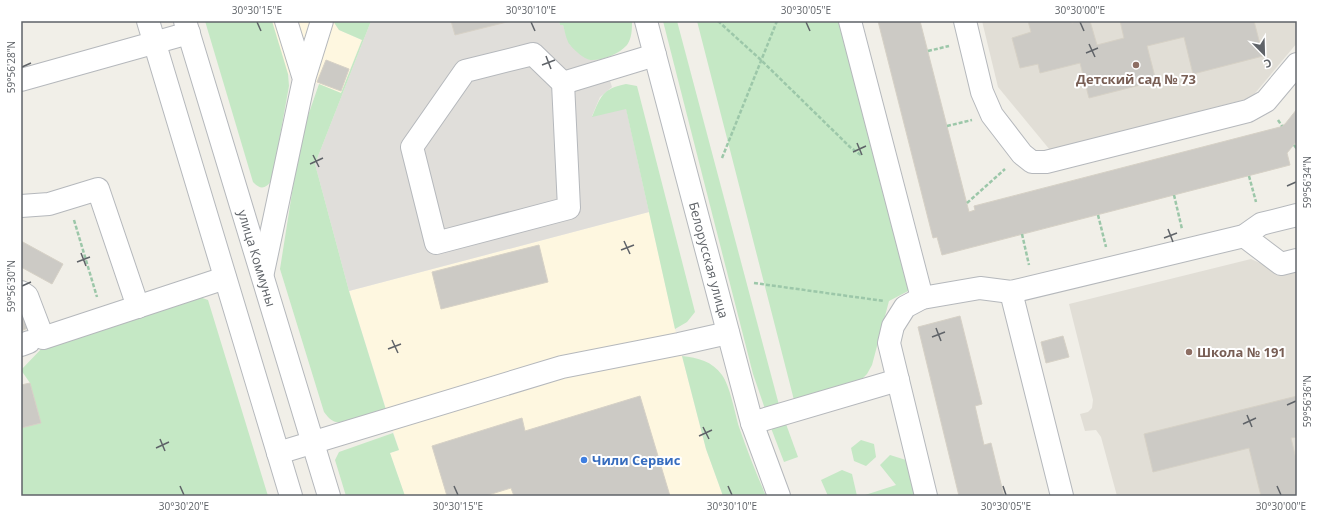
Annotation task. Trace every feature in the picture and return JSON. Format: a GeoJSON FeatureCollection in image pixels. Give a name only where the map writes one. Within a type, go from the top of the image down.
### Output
{"type":"FeatureCollection","features":[{"type":"Feature","properties":{"kind":"street"},"geometry":{"type":"LineString","coordinates":[[148,21],[291,496]]}},
{"type":"Feature","properties":{"kind":"street"},"geometry":{"type":"LineString","coordinates":[[286,21],[304,79]]}},
{"type":"Feature","properties":{"kind":"street"},"geometry":{"type":"LineString","coordinates":[[262,275],[304,79],[322,21]]}},
{"type":"Feature","properties":{"kind":"street","name":"Белорусская улица"},"geometry":{"type":"LineString","coordinates":[[646,21],[752,423],[779,496]]}},
{"type":"Feature","properties":{"kind":"street"},"geometry":{"type":"LineString","coordinates":[[850,21],[889,175],[913,303]]}},
{"type":"Feature","properties":{"kind":"street"},"geometry":{"type":"LineString","coordinates":[[965,21],[982,92],[992,115],[1022,154],[1032,162],[1046,162],[1248,111],[1266,101],[1297,64]]}},
{"type":"Feature","properties":{"kind":"street"},"geometry":{"type":"LineString","coordinates":[[21,80],[155,44],[187,27]]}},
{"type":"Feature","properties":{"kind":"street","name":"улица Коммуны"},"geometry":{"type":"LineString","coordinates":[[187,27],[329,496]]}},
{"type":"Feature","properties":{"kind":"street"},"geometry":{"type":"LineString","coordinates":[[533,54],[563,83],[569,208],[436,243],[412,147],[466,71],[533,54]]}},
{"type":"Feature","properties":{"kind":"street"},"geometry":{"type":"LineString","coordinates":[[563,83],[655,56]]}},
{"type":"Feature","properties":{"kind":"street"},"geometry":{"type":"LineString","coordinates":[[21,206],[49,204],[98,189],[138,307]]}},
{"type":"Feature","properties":{"kind":"street"},"geometry":{"type":"LineString","coordinates":[[926,496],[889,343],[893,326],[913,303],[980,288],[1011,292],[1187,250],[1297,215]]}},
{"type":"Feature","properties":{"kind":"street"},"geometry":{"type":"LineString","coordinates":[[1252,230],[1281,264],[1297,260]]}},
{"type":"Feature","properties":{"kind":"street"},"geometry":{"type":"LineString","coordinates":[[21,292],[27,296],[43,338],[225,278]]}},
{"type":"Feature","properties":{"kind":"street"},"geometry":{"type":"LineString","coordinates":[[1011,292],[1062,496]]}},
{"type":"Feature","properties":{"kind":"street"},"geometry":{"type":"LineString","coordinates":[[278,453],[562,367],[728,333]]}},
{"type":"Feature","properties":{"kind":"street"},"geometry":{"type":"LineString","coordinates":[[752,423],[898,380]]}},
{"type":"Feature","properties":{"kind":"path"},"geometry":{"type":"LineString","coordinates":[[718,21],[850,147],[889,175]]}},
{"type":"Feature","properties":{"kind":"path"},"geometry":{"type":"LineString","coordinates":[[722,158],[760,60],[777,21]]}},
{"type":"Feature","properties":{"kind":"path"},"geometry":{"type":"LineString","coordinates":[[1294,145],[1297,149]]}},
{"type":"Feature","properties":{"kind":"path"},"geometry":{"type":"LineString","coordinates":[[966,203],[1022,154]]}},
{"type":"Feature","properties":{"kind":"path"},"geometry":{"type":"LineString","coordinates":[[1250,176],[1252,230]]}},
{"type":"Feature","properties":{"kind":"path"},"geometry":{"type":"LineString","coordinates":[[1174,195],[1187,250]]}},
{"type":"Feature","properties":{"kind":"path"},"geometry":{"type":"LineString","coordinates":[[67,198],[103,318]]}},
{"type":"Feature","properties":{"kind":"path"},"geometry":{"type":"LineString","coordinates":[[1098,215],[1111,268]]}},
{"type":"Feature","properties":{"kind":"path"},"geometry":{"type":"LineString","coordinates":[[1022,234],[1034,286]]}},
{"type":"Feature","properties":{"kind":"path"},"geometry":{"type":"LineString","coordinates":[[754,283],[913,303]]}},
{"type":"Feature","properties":{"kind":"shaded area"},"geometry":{"type":"Polygon","coordinates":[[[272,21],[333,21],[339,30],[362,40],[341,93],[288,74],[272,21]]]}},
{"type":"Feature","properties":{"kind":"shaded area"},"geometry":{"type":"Polygon","coordinates":[[[371,21],[559,21],[560,25],[563,25],[570,45],[590,60],[603,59],[612,87],[600,97],[592,116],[626,108],[649,212],[349,291],[315,164],[371,21]]]}},
{"type":"Feature","properties":{"kind":"shaded area","name":"Детский сад № 73"},"geometry":{"type":"Polygon","coordinates":[[[982,21],[1297,21],[1297,43],[1251,98],[1050,150],[998,87],[982,21]]]}},
{"type":"Feature","properties":{"kind":"shaded area"},"geometry":{"type":"Polygon","coordinates":[[[649,212],[675,329],[706,449],[723,496],[405,496],[390,453],[399,450],[349,291],[649,212]]]}},
{"type":"Feature","properties":{"kind":"shaded area","name":"Школа № 191"},"geometry":{"type":"Polygon","coordinates":[[[1251,259],[1282,273],[1297,269],[1297,496],[1117,496],[1101,437],[1096,430],[1085,431],[1080,414],[1088,412],[1092,408],[1093,400],[1069,304],[1251,259]]]}},
{"type":"Feature","properties":{"kind":"green space"},"geometry":{"type":"Polygon","coordinates":[[[205,21],[272,21],[288,74],[289,86],[272,180],[265,187],[258,187],[253,182],[205,21]]]}},
{"type":"Feature","properties":{"kind":"green space"},"geometry":{"type":"Polygon","coordinates":[[[333,21],[371,21],[315,164],[349,291],[386,410],[347,422],[332,421],[324,412],[280,269],[301,136],[319,84],[341,93],[362,40],[339,30],[333,21]]]}},
{"type":"Feature","properties":{"kind":"green space"},"geometry":{"type":"Polygon","coordinates":[[[559,21],[632,21],[630,39],[624,48],[615,54],[605,58],[590,60],[579,54],[570,45],[563,25],[560,25],[559,21]]]}},
{"type":"Feature","properties":{"kind":"green space"},"geometry":{"type":"Polygon","coordinates":[[[663,21],[677,21],[779,405],[765,409],[753,374],[663,21]]]}},
{"type":"Feature","properties":{"kind":"green space"},"geometry":{"type":"Polygon","coordinates":[[[697,21],[843,21],[912,289],[889,301],[872,365],[867,374],[861,380],[795,404],[697,21]]]}},
{"type":"Feature","properties":{"kind":"green space"},"geometry":{"type":"Polygon","coordinates":[[[626,84],[637,86],[695,312],[687,322],[675,329],[626,109],[592,117],[603,94],[612,88],[626,84]]]}},
{"type":"Feature","properties":{"kind":"green space"},"geometry":{"type":"Polygon","coordinates":[[[197,296],[208,300],[268,496],[21,496],[21,428],[41,423],[30,383],[21,370],[45,345],[197,296]]]}},
{"type":"Feature","properties":{"kind":"green space"},"geometry":{"type":"Polygon","coordinates":[[[682,356],[709,363],[718,370],[725,380],[742,436],[766,496],[723,496],[706,449],[682,356]]]}},
{"type":"Feature","properties":{"kind":"green space"},"geometry":{"type":"Polygon","coordinates":[[[786,424],[798,457],[784,462],[771,428],[786,424]]]}},
{"type":"Feature","properties":{"kind":"green space"},"geometry":{"type":"Polygon","coordinates":[[[393,433],[399,450],[390,453],[405,496],[346,496],[335,460],[339,452],[393,433]]]}},
{"type":"Feature","properties":{"kind":"green space"},"geometry":{"type":"Polygon","coordinates":[[[861,440],[874,444],[876,457],[866,466],[854,461],[851,448],[861,440]]]}},
{"type":"Feature","properties":{"kind":"green space"},"geometry":{"type":"Polygon","coordinates":[[[890,455],[906,460],[915,496],[862,496],[896,485],[880,465],[890,455]]]}},
{"type":"Feature","properties":{"kind":"green space"},"geometry":{"type":"Polygon","coordinates":[[[842,470],[852,474],[857,496],[828,496],[821,480],[842,470]]]}},
{"type":"Feature","properties":{"kind":"building"},"geometry":{"type":"Polygon","coordinates":[[[451,21],[511,21],[455,35],[451,21]]]}},
{"type":"Feature","properties":{"kind":"building"},"geometry":{"type":"Polygon","coordinates":[[[878,21],[920,21],[969,212],[975,210],[974,206],[1280,127],[1285,124],[1297,109],[1297,141],[1287,153],[1290,165],[942,255],[937,237],[933,238],[878,21]]]}},
{"type":"Feature","properties":{"kind":"building"},"geometry":{"type":"Polygon","coordinates":[[[1028,21],[1071,21],[1072,23],[1078,21],[1090,21],[1097,45],[1124,38],[1120,21],[1254,21],[1263,56],[1193,74],[1184,37],[1147,46],[1156,81],[1089,98],[1080,63],[1040,73],[1038,64],[1020,68],[1012,38],[1031,32],[1028,21]]]}},
{"type":"Feature","properties":{"kind":"building"},"geometry":{"type":"Polygon","coordinates":[[[326,60],[349,69],[341,91],[317,82],[326,60]]]}},
{"type":"Feature","properties":{"kind":"building"},"geometry":{"type":"Polygon","coordinates":[[[21,241],[63,264],[52,284],[21,267],[21,241]]]}},
{"type":"Feature","properties":{"kind":"building"},"geometry":{"type":"Polygon","coordinates":[[[539,245],[548,282],[441,309],[432,272],[539,245]]]}},
{"type":"Feature","properties":{"kind":"building"},"geometry":{"type":"Polygon","coordinates":[[[21,307],[28,328],[21,331],[21,307]]]}},
{"type":"Feature","properties":{"kind":"building"},"geometry":{"type":"Polygon","coordinates":[[[960,316],[982,404],[975,406],[984,445],[991,443],[1004,496],[959,496],[918,327],[960,316]]]}},
{"type":"Feature","properties":{"kind":"building"},"geometry":{"type":"Polygon","coordinates":[[[1063,336],[1069,357],[1046,363],[1041,342],[1063,336]]]}},
{"type":"Feature","properties":{"kind":"building"},"geometry":{"type":"Polygon","coordinates":[[[30,383],[41,423],[21,428],[21,385],[30,383]]]}},
{"type":"Feature","properties":{"kind":"building"},"geometry":{"type":"Polygon","coordinates":[[[640,396],[670,496],[514,496],[511,488],[485,496],[447,496],[432,446],[522,418],[525,431],[640,396]]]}},
{"type":"Feature","properties":{"kind":"building"},"geometry":{"type":"Polygon","coordinates":[[[1297,396],[1297,437],[1291,438],[1297,463],[1297,496],[1261,496],[1249,448],[1153,472],[1144,434],[1297,396]]]}},
{"type":"Feature","properties":{"kind":"place","name":"Детский сад № 73"},"geometry":{"type":"Point","coordinates":[1136,65]}},
{"type":"Feature","properties":{"kind":"place","name":"Школа № 191"},"geometry":{"type":"Point","coordinates":[1189,352]}},
{"type":"Feature","properties":{"kind":"place","name":"Чили Сервис"},"geometry":{"type":"Point","coordinates":[584,460]}}]}
